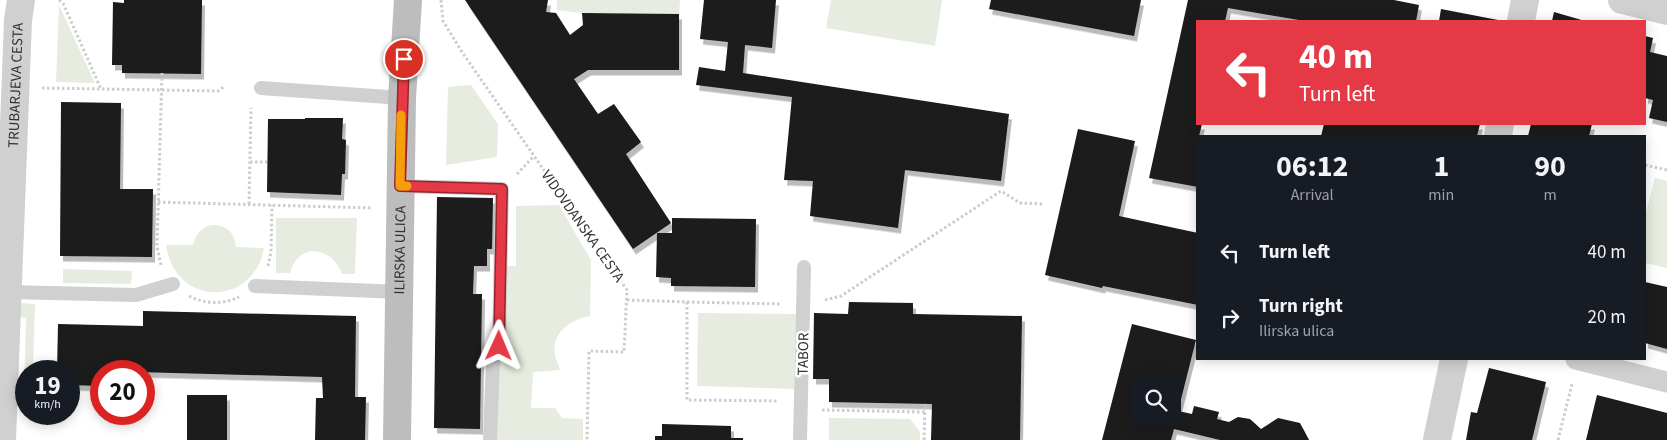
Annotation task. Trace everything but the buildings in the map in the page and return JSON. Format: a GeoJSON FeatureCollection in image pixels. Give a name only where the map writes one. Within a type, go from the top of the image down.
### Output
{"type":"FeatureCollection","features":[{"type":"Feature","properties":{"kind":"main road","name":"ILIRSKA ULICA"},"geometry":{"type":"LineString","coordinates":[[397,440],[402,98],[408,0]]}},
{"type":"Feature","properties":{"kind":"street","name":"TRUBARJEVA CESTA"},"geometry":{"type":"LineString","coordinates":[[2,440],[18,20],[21,0]]}},
{"type":"Feature","properties":{"kind":"street"},"geometry":{"type":"LineString","coordinates":[[1521,20],[1525,0]]}},
{"type":"Feature","properties":{"kind":"street"},"geometry":{"type":"LineString","coordinates":[[1622,0],[1667,11]]}},
{"type":"Feature","properties":{"kind":"street"},"geometry":{"type":"LineString","coordinates":[[1437,440],[1454,360]]}},
{"type":"Feature","properties":{"kind":"street"},"geometry":{"type":"LineString","coordinates":[[1581,360],[1667,382]]}},
{"type":"Feature","properties":{"kind":"lane"},"geometry":{"type":"LineString","coordinates":[[261,88],[402,98]]}},
{"type":"Feature","properties":{"kind":"lane"},"geometry":{"type":"LineString","coordinates":[[400,197],[502,189],[499,346],[492,360],[490,440]]}},
{"type":"Feature","properties":{"kind":"lane","name":"TABOR"},"geometry":{"type":"LineString","coordinates":[[800,440],[804,267]]}},
{"type":"Feature","properties":{"kind":"lane"},"geometry":{"type":"LineString","coordinates":[[8,292],[136,295],[172,284]]}},
{"type":"Feature","properties":{"kind":"lane"},"geometry":{"type":"LineString","coordinates":[[255,286],[400,292]]}},
{"type":"Feature","properties":{"kind":"path"},"geometry":{"type":"LineString","coordinates":[[59,0],[63,4],[101,89]]}},
{"type":"Feature","properties":{"kind":"path","name":"VIDOVDANSKA CESTA"},"geometry":{"type":"LineString","coordinates":[[441,0],[443,21],[627,290],[627,300],[804,305],[840,296],[1002,191],[1020,203],[1044,204]]}},
{"type":"Feature","properties":{"kind":"path"},"geometry":{"type":"LineString","coordinates":[[162,73],[157,246],[162,269],[172,284],[183,293],[198,300],[215,303],[236,299],[255,286],[265,272],[270,258],[272,205]]}},
{"type":"Feature","properties":{"kind":"path"},"geometry":{"type":"LineString","coordinates":[[16,88],[218,91],[225,86]]}},
{"type":"Feature","properties":{"kind":"path"},"geometry":{"type":"LineString","coordinates":[[249,204],[251,106]]}},
{"type":"Feature","properties":{"kind":"path"},"geometry":{"type":"LineString","coordinates":[[250,162],[267,162]]}},
{"type":"Feature","properties":{"kind":"path"},"geometry":{"type":"LineString","coordinates":[[1646,165],[1667,170]]}},
{"type":"Feature","properties":{"kind":"path"},"geometry":{"type":"LineString","coordinates":[[158,202],[272,205],[400,197]]}},
{"type":"Feature","properties":{"kind":"path"},"geometry":{"type":"LineString","coordinates":[[587,440],[589,351],[624,352],[627,300]]}},
{"type":"Feature","properties":{"kind":"path"},"geometry":{"type":"LineString","coordinates":[[687,302],[687,400],[924,412]]}},
{"type":"Feature","properties":{"kind":"path"},"geometry":{"type":"LineString","coordinates":[[1558,440],[1577,360]]}},
{"type":"Feature","properties":{"kind":"path"},"geometry":{"type":"LineString","coordinates":[[924,440],[925,404]]}},
{"type":"Feature","properties":{"kind":"shaded area"},"geometry":{"type":"Polygon","coordinates":[[[557,0],[680,0],[679,14],[582,13],[557,10],[557,0]]]}},
{"type":"Feature","properties":{"kind":"shaded area"},"geometry":{"type":"Polygon","coordinates":[[[831,0],[942,0],[935,46],[826,28],[831,0]]]}},
{"type":"Feature","properties":{"kind":"shaded area"},"geometry":{"type":"Polygon","coordinates":[[[59,5],[95,83],[56,82],[59,5]]]}},
{"type":"Feature","properties":{"kind":"shaded area"},"geometry":{"type":"Polygon","coordinates":[[[471,85],[498,124],[497,157],[446,165],[448,87],[471,85]]]}},
{"type":"Feature","properties":{"kind":"shaded area"},"geometry":{"type":"Polygon","coordinates":[[[1655,178],[1667,181],[1667,268],[1646,263],[1646,212],[1655,178]]]}},
{"type":"Feature","properties":{"kind":"shaded area"},"geometry":{"type":"Polygon","coordinates":[[[559,205],[591,260],[590,316],[576,320],[559,334],[556,340],[555,355],[560,370],[533,372],[531,408],[555,408],[562,418],[583,419],[583,440],[495,440],[499,360],[505,361],[505,266],[516,266],[516,206],[559,205]]]}},
{"type":"Feature","properties":{"kind":"shaded area"},"geometry":{"type":"Polygon","coordinates":[[[276,218],[357,218],[355,274],[342,274],[331,258],[315,251],[307,252],[300,256],[294,263],[290,273],[276,273],[276,218]]]}},
{"type":"Feature","properties":{"kind":"shaded area"},"geometry":{"type":"Polygon","coordinates":[[[211,225],[221,226],[229,230],[234,238],[236,247],[264,248],[257,268],[245,282],[231,290],[214,292],[198,289],[184,280],[172,265],[166,245],[193,245],[199,232],[211,225]]]}},
{"type":"Feature","properties":{"kind":"shaded area"},"geometry":{"type":"Polygon","coordinates":[[[63,269],[132,271],[131,284],[63,283],[63,269]]]}},
{"type":"Feature","properties":{"kind":"shaded area"},"geometry":{"type":"Polygon","coordinates":[[[19,303],[35,304],[33,360],[25,360],[26,318],[19,317],[19,303]]]}},
{"type":"Feature","properties":{"kind":"shaded area"},"geometry":{"type":"Polygon","coordinates":[[[698,313],[796,314],[794,389],[697,386],[698,313]]]}},
{"type":"Feature","properties":{"kind":"shaded area"},"geometry":{"type":"Polygon","coordinates":[[[829,418],[910,419],[920,432],[920,440],[829,440],[829,418]]]}},
{"type":"Feature","properties":{"kind":"slow traffic"},"geometry":{"type":"LineString","coordinates":[[401,115],[400,186],[407,186]]}},
{"type":"Feature","properties":{"kind":"route"},"geometry":{"type":"LineString","coordinates":[[404,59],[400,186],[502,189],[499,346]]}}]}
